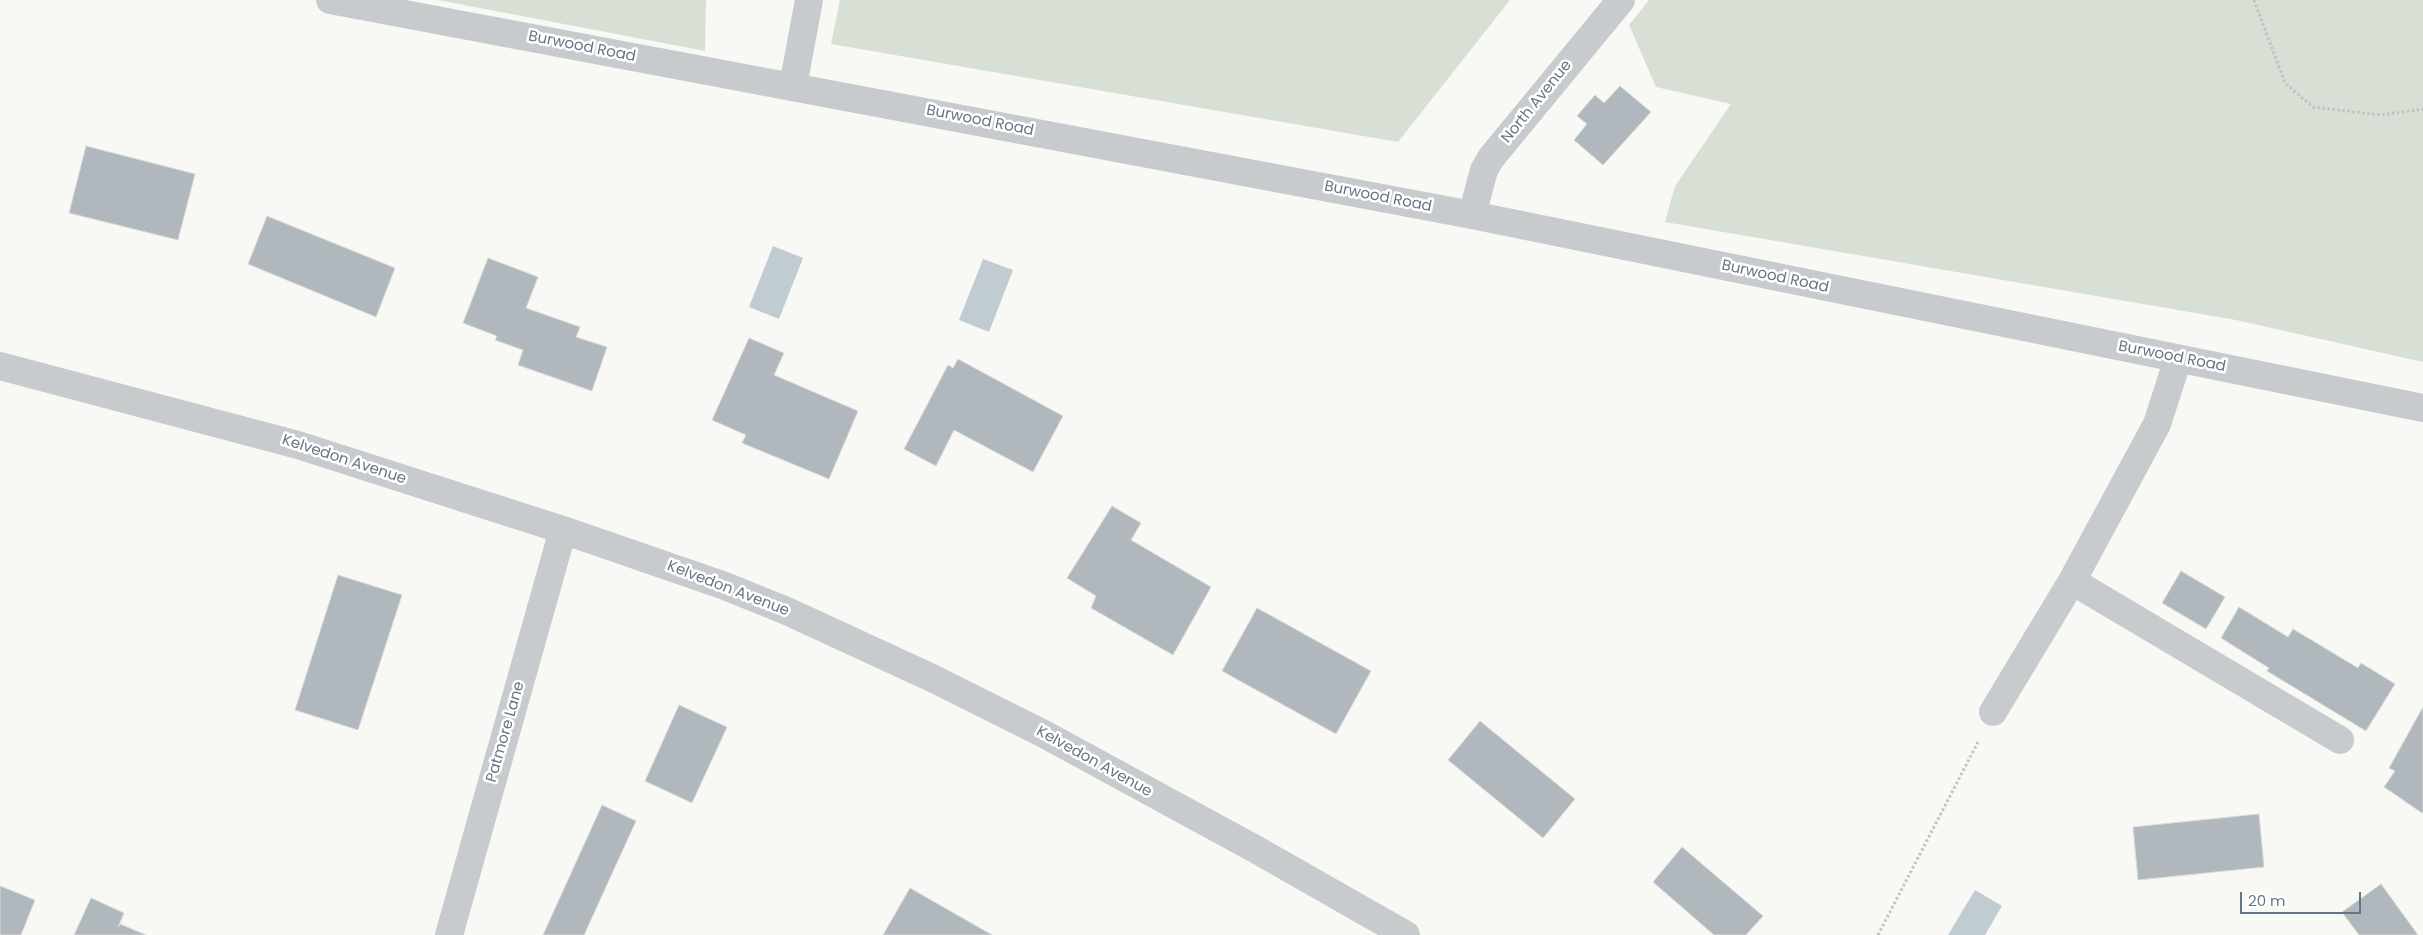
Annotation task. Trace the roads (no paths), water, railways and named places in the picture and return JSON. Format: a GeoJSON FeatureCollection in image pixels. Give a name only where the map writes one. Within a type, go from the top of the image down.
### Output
{"type":"FeatureCollection","features":[{"type":"Feature","properties":{"kind":"street","name":"Burwood Road"},"geometry":{"type":"LineString","coordinates":[[330,0],[1472,215],[2423,408]]}},
{"type":"Feature","properties":{"kind":"street"},"geometry":{"type":"LineString","coordinates":[[793,86],[809,0]]}},
{"type":"Feature","properties":{"kind":"street","name":"North Avenue"},"geometry":{"type":"LineString","coordinates":[[1472,215],[1484,170],[1491,158],[1621,0]]}},
{"type":"Feature","properties":{"kind":"street"},"geometry":{"type":"LineString","coordinates":[[1993,712],[2072,581],[2157,424],[2178,359]]}},
{"type":"Feature","properties":{"kind":"street","name":"Kelvedon Avenue"},"geometry":{"type":"LineString","coordinates":[[0,366],[298,445],[563,530],[725,586],[789,612],[932,678],[1044,734],[1257,850],[1406,935]]}},
{"type":"Feature","properties":{"kind":"street","name":"Patmore Lane"},"geometry":{"type":"LineString","coordinates":[[449,935],[563,530]]}},
{"type":"Feature","properties":{"kind":"street"},"geometry":{"type":"LineString","coordinates":[[2072,581],[2340,740]]}}]}
